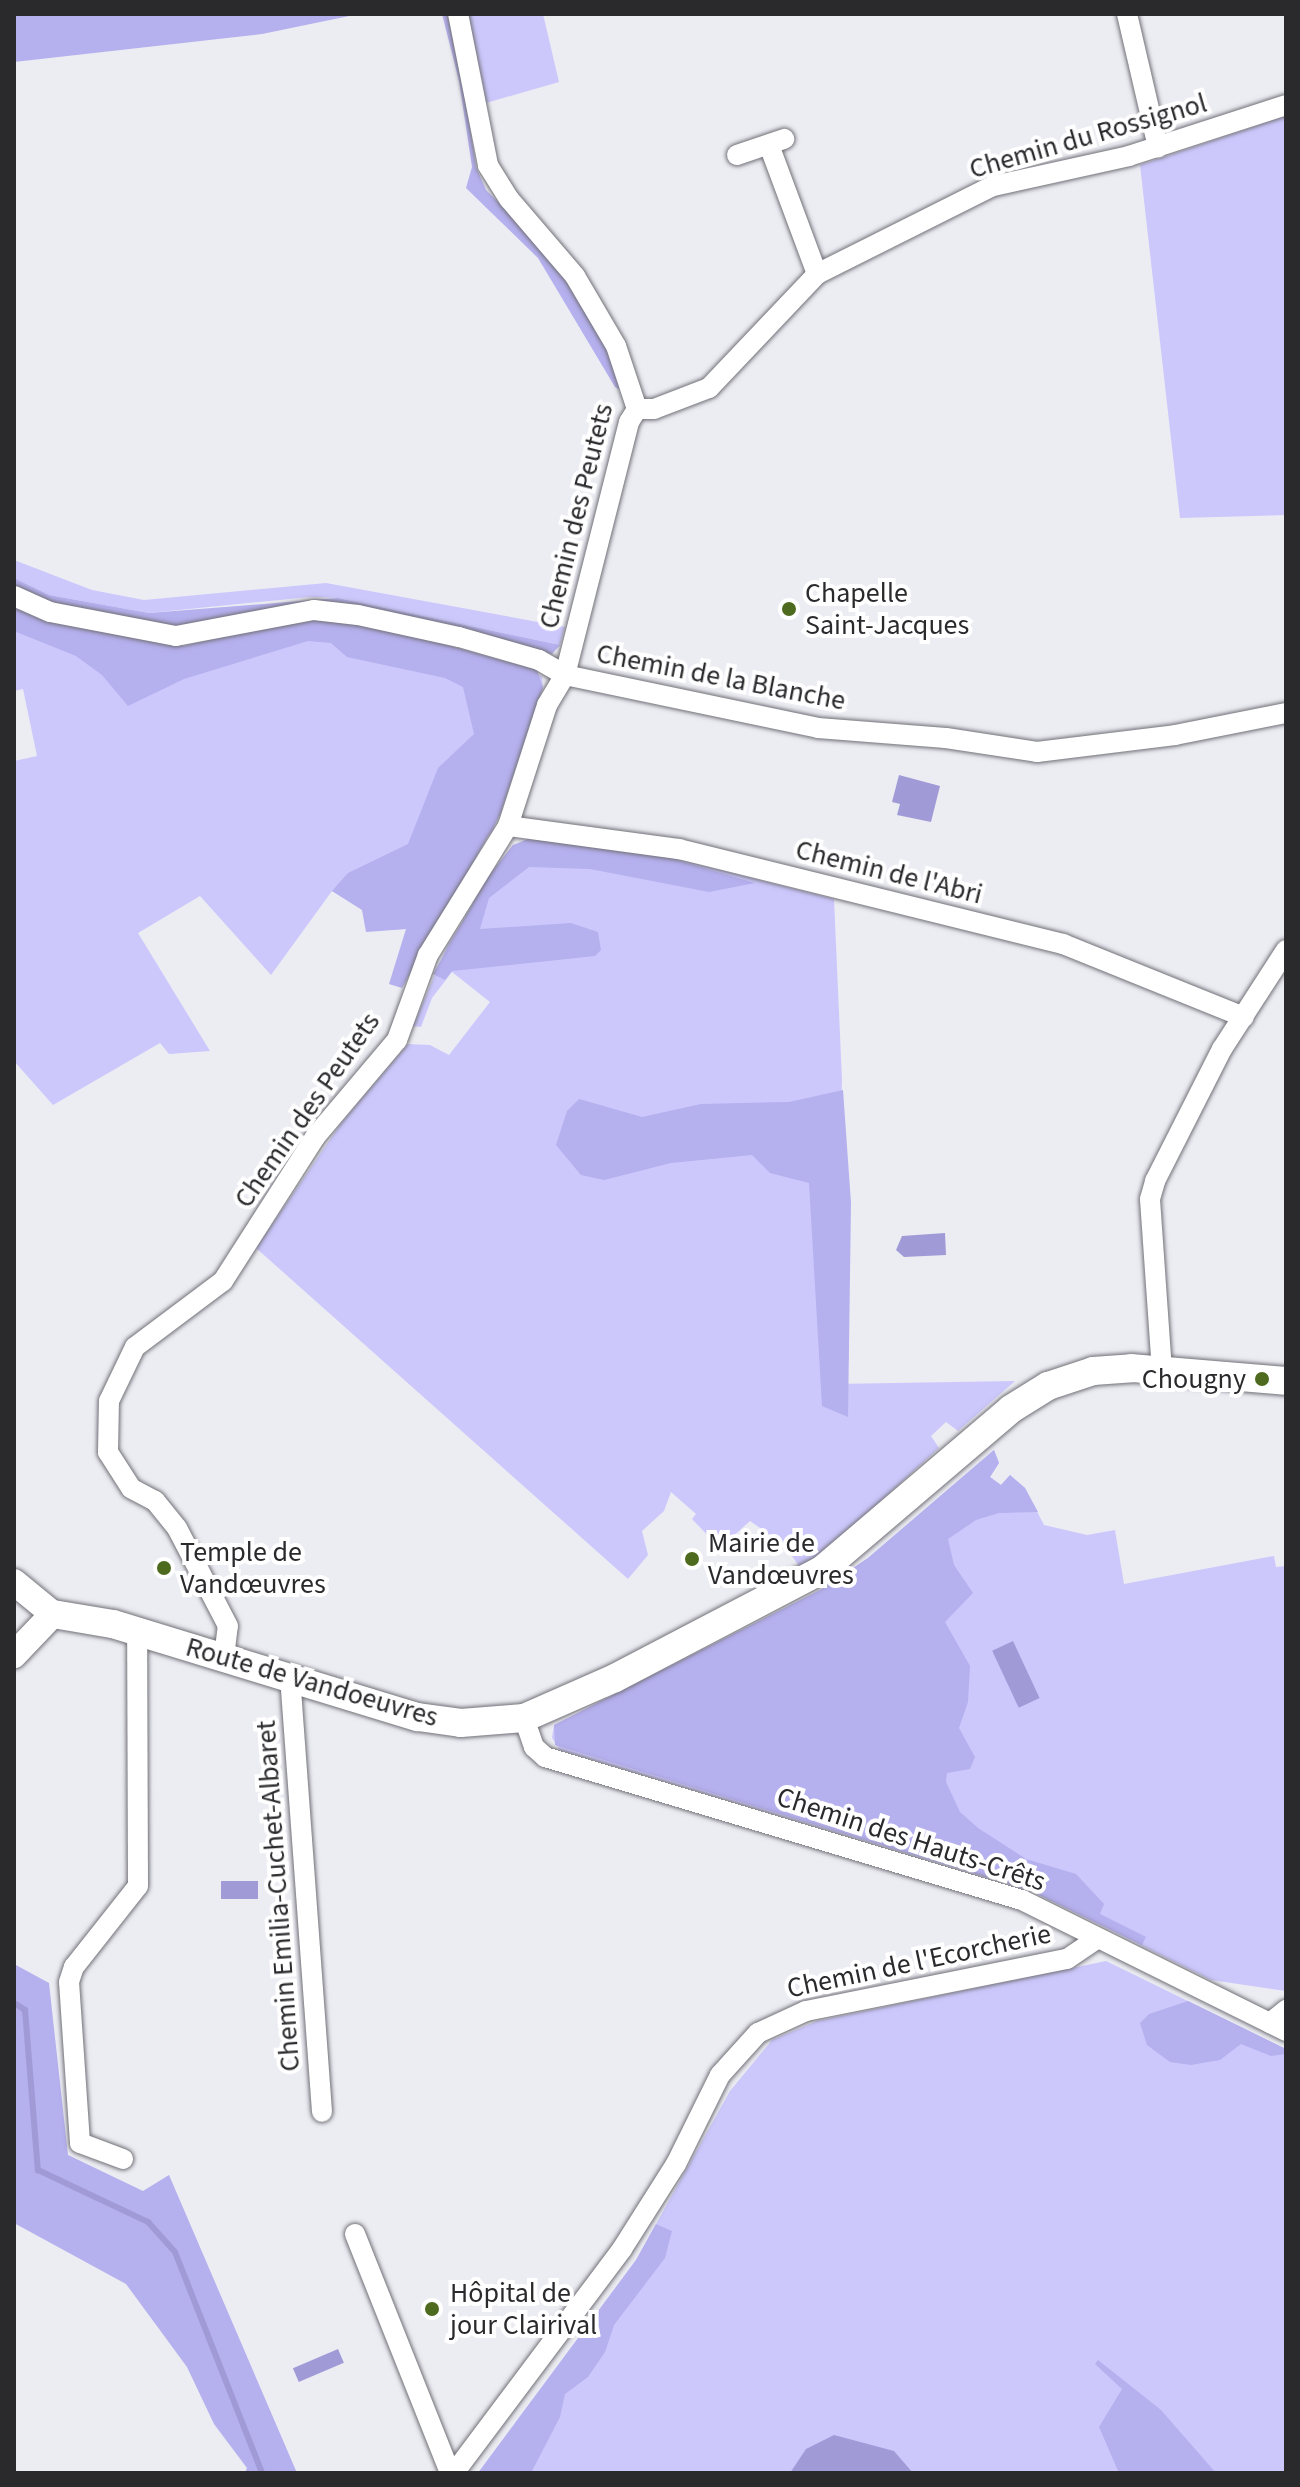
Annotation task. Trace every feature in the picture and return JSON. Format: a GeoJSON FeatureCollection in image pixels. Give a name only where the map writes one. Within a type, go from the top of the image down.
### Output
{"type":"FeatureCollection","features":[{"type":"Feature","properties":{"kind":"main road","name":"Route de Vandoeuvres"},"geometry":{"type":"LineString","coordinates":[[53,1614],[137,1631],[439,1721],[485,1723],[524,1718],[615,1678],[822,1570],[1011,1409],[1048,1386],[1093,1371],[1162,1371],[1286,1381]]}},
{"type":"Feature","properties":{"kind":"street","name":"Chemin des Peutets"},"geometry":{"type":"LineString","coordinates":[[224,1657],[228,1626],[177,1528],[155,1501],[131,1488],[108,1452],[105,1425],[109,1401],[135,1347],[223,1281],[315,1137],[397,1040],[428,955],[508,826],[547,705],[565,675],[629,422],[637,409],[616,346],[575,276],[509,199],[488,165],[458,14]]}},
{"type":"Feature","properties":{"kind":"street"},"geometry":{"type":"LineString","coordinates":[[1127,14],[1158,147]]}},
{"type":"Feature","properties":{"kind":"street","name":"Chemin du Rossignol"},"geometry":{"type":"LineString","coordinates":[[637,409],[654,409],[709,388],[817,274],[993,186],[1158,147],[1286,105]]}},
{"type":"Feature","properties":{"kind":"street"},"geometry":{"type":"LineString","coordinates":[[737,155],[776,142],[817,274]]}},
{"type":"Feature","properties":{"kind":"street","name":"Chemin de la Blanche"},"geometry":{"type":"LineString","coordinates":[[14,596],[50,612],[176,636],[314,610],[358,615],[473,641],[539,660],[565,675],[837,732],[946,738],[1037,752],[1175,735],[1286,713]]}},
{"type":"Feature","properties":{"kind":"street","name":"Chemin de l'Abri"},"geometry":{"type":"LineString","coordinates":[[508,826],[679,849],[1063,944],[1244,1017]]}},
{"type":"Feature","properties":{"kind":"street"},"geometry":{"type":"LineString","coordinates":[[1162,1371],[1150,1199],[1166,1153],[1286,950]]}},
{"type":"Feature","properties":{"kind":"street"},"geometry":{"type":"LineString","coordinates":[[14,1582],[53,1614],[14,1655]]}},
{"type":"Feature","properties":{"kind":"street"},"geometry":{"type":"LineString","coordinates":[[123,2159],[80,2143],[69,1982],[74,1967],[138,1886],[137,1631]]}},
{"type":"Feature","properties":{"kind":"street","name":"Chemin Emilia-Cuchet-Albaret"},"geometry":{"type":"LineString","coordinates":[[290,1676],[322,2112]]}},
{"type":"Feature","properties":{"kind":"street","name":"Chemin des Hauts-Crêts"},"geometry":{"type":"LineString","coordinates":[[524,1718],[534,1747],[545,1757],[1022,1900],[1281,2021]]}},
{"type":"Feature","properties":{"kind":"street","name":"Chemin de l'Ecorcherie"},"geometry":{"type":"LineString","coordinates":[[452,2473],[622,2249],[676,2164],[720,2075],[758,2033],[806,2011],[1067,1959],[1098,1938]]}},
{"type":"Feature","properties":{"kind":"street"},"geometry":{"type":"LineString","coordinates":[[355,2234],[452,2473]]}},
{"type":"Feature","properties":{"kind":"shaded area"},"geometry":{"type":"Polygon","coordinates":[[[14,14],[359,14],[262,34],[14,62],[14,14]]]}},
{"type":"Feature","properties":{"kind":"shaded area"},"geometry":{"type":"Polygon","coordinates":[[[442,14],[447,14],[459,54],[476,167],[486,190],[553,257],[613,354],[626,393],[615,387],[538,258],[466,188],[472,167],[459,81],[442,14]]]}},
{"type":"Feature","properties":{"kind":"shaded area"},"geometry":{"type":"Polygon","coordinates":[[[468,14],[543,14],[559,82],[486,103],[468,14]]]}},
{"type":"Feature","properties":{"kind":"shaded area"},"geometry":{"type":"Polygon","coordinates":[[[1286,116],[1286,515],[1180,518],[1140,165],[1286,116]]]}},
{"type":"Feature","properties":{"kind":"shaded area"},"geometry":{"type":"Polygon","coordinates":[[[14,560],[92,590],[144,600],[326,583],[565,627],[560,645],[338,598],[310,597],[149,613],[49,595],[14,578],[14,560]]]}},
{"type":"Feature","properties":{"kind":"shaded area"},"geometry":{"type":"Polygon","coordinates":[[[14,578],[49,595],[149,613],[338,598],[560,645],[552,654],[361,610],[176,628],[45,603],[14,590],[14,578]]]}},
{"type":"Feature","properties":{"kind":"shaded area"},"geometry":{"type":"Polygon","coordinates":[[[14,605],[184,646],[303,616],[542,676],[543,688],[493,831],[406,929],[369,931],[362,909],[332,891],[271,975],[200,896],[138,933],[210,1051],[169,1054],[160,1043],[53,1105],[14,1061],[14,761],[37,756],[23,689],[14,691],[14,605]]]}},
{"type":"Feature","properties":{"kind":"shaded area"},"geometry":{"type":"Polygon","coordinates":[[[14,605],[184,646],[303,616],[373,624],[537,670],[543,688],[500,815],[402,988],[389,984],[406,929],[366,932],[362,910],[332,891],[348,873],[408,844],[438,768],[474,734],[463,687],[445,678],[347,657],[331,643],[308,641],[184,679],[128,706],[102,675],[76,656],[14,631],[14,605]]]}},
{"type":"Feature","properties":{"kind":"shaded area"},"geometry":{"type":"Polygon","coordinates":[[[899,775],[940,786],[931,822],[897,815],[900,804],[892,802],[899,775]]]}},
{"type":"Feature","properties":{"kind":"shaded area"},"geometry":{"type":"Polygon","coordinates":[[[528,839],[645,851],[755,883],[709,892],[590,869],[529,867],[489,898],[480,929],[571,923],[598,932],[601,950],[595,956],[452,971],[445,980],[433,974],[487,878],[513,845],[528,839]]]}},
{"type":"Feature","properties":{"kind":"shaded area"},"geometry":{"type":"Polygon","coordinates":[[[513,845],[645,851],[834,899],[842,1080],[834,1384],[1015,1381],[958,1431],[946,1422],[931,1436],[939,1448],[826,1551],[800,1567],[783,1544],[750,1521],[720,1548],[692,1519],[696,1514],[671,1492],[664,1511],[642,1531],[648,1555],[628,1579],[256,1248],[342,1122],[408,1044],[430,1045],[449,1055],[490,1002],[452,972],[432,998],[421,1027],[413,1026],[448,944],[513,845]]]}},
{"type":"Feature","properties":{"kind":"shaded area"},"geometry":{"type":"Polygon","coordinates":[[[843,1090],[851,1203],[848,1417],[822,1406],[809,1183],[770,1173],[752,1155],[671,1163],[604,1180],[581,1175],[556,1145],[567,1111],[579,1099],[642,1117],[701,1104],[789,1102],[843,1090]]]}},
{"type":"Feature","properties":{"kind":"shaded area"},"geometry":{"type":"Polygon","coordinates":[[[945,1233],[946,1255],[904,1257],[896,1250],[902,1236],[945,1233]]]}},
{"type":"Feature","properties":{"kind":"shaded area"},"geometry":{"type":"Polygon","coordinates":[[[994,1450],[999,1463],[990,1477],[1001,1485],[1010,1475],[1025,1488],[1044,1525],[1087,1535],[1115,1530],[1124,1584],[1274,1556],[1276,1567],[1286,1566],[1286,1991],[1211,1980],[1029,1890],[560,1750],[552,1738],[554,1725],[822,1589],[868,1558],[994,1450]]]}},
{"type":"Feature","properties":{"kind":"shaded area"},"geometry":{"type":"Polygon","coordinates":[[[994,1450],[999,1463],[990,1477],[1001,1485],[1010,1475],[1025,1488],[1038,1512],[999,1513],[976,1520],[948,1539],[954,1565],[973,1593],[945,1622],[970,1666],[968,1702],[959,1728],[975,1757],[970,1769],[947,1773],[946,1782],[960,1812],[978,1828],[1026,1859],[1076,1874],[1104,1904],[1100,1914],[1146,1937],[1142,1945],[1029,1890],[555,1745],[554,1725],[822,1589],[868,1558],[994,1450]]]}},
{"type":"Feature","properties":{"kind":"shaded area"},"geometry":{"type":"Polygon","coordinates":[[[1013,1641],[1040,1698],[1019,1708],[992,1651],[1013,1641]]]}},
{"type":"Feature","properties":{"kind":"shaded area"},"geometry":{"type":"Polygon","coordinates":[[[221,1881],[258,1881],[258,1899],[221,1899],[221,1881]]]}},
{"type":"Feature","properties":{"kind":"shaded area"},"geometry":{"type":"Polygon","coordinates":[[[1106,1961],[1286,2049],[1286,2473],[478,2473],[636,2260],[730,2091],[772,2040],[817,2021],[1106,1961]]]}},
{"type":"Feature","properties":{"kind":"shaded area"},"geometry":{"type":"Polygon","coordinates":[[[14,1964],[49,1983],[68,2155],[143,2191],[169,2175],[297,2473],[245,2473],[247,2468],[214,2424],[187,2367],[126,2284],[14,2223],[14,1964]]]}},
{"type":"Feature","properties":{"kind":"shaded area"},"geometry":{"type":"Polygon","coordinates":[[[1188,2001],[1286,2049],[1286,2054],[1271,2056],[1241,2044],[1220,2060],[1191,2065],[1170,2062],[1147,2045],[1140,2023],[1149,2014],[1188,2001]]]}},
{"type":"Feature","properties":{"kind":"shaded area"},"geometry":{"type":"Polygon","coordinates":[[[656,2224],[672,2231],[665,2258],[614,2325],[605,2352],[588,2377],[565,2394],[560,2417],[531,2473],[478,2473],[636,2260],[656,2224]]]}},
{"type":"Feature","properties":{"kind":"shaded area"},"geometry":{"type":"Polygon","coordinates":[[[338,2349],[344,2363],[299,2382],[293,2368],[338,2349]]]}},
{"type":"Feature","properties":{"kind":"shaded area"},"geometry":{"type":"Polygon","coordinates":[[[1098,2360],[1161,2410],[1216,2473],[1119,2473],[1099,2427],[1122,2389],[1095,2364],[1098,2360]]]}},
{"type":"Feature","properties":{"kind":"shaded area"},"geometry":{"type":"Polygon","coordinates":[[[834,2435],[894,2451],[913,2473],[790,2473],[806,2449],[834,2435]]]}},
{"type":"Feature","properties":{"kind":"waterway"},"geometry":{"type":"LineString","coordinates":[[14,2003],[25,2010],[38,2170],[148,2222],[175,2252],[262,2473]]}},
{"type":"Feature","properties":{"kind":"place","name":"Chapelle Saint-Jacques"},"geometry":{"type":"Point","coordinates":[789,609]}},
{"type":"Feature","properties":{"kind":"place","name":"Chougny"},"geometry":{"type":"Point","coordinates":[1262,1379]}},
{"type":"Feature","properties":{"kind":"place","name":"Mairie de Vandœuvres"},"geometry":{"type":"Point","coordinates":[692,1559]}},
{"type":"Feature","properties":{"kind":"place","name":"Temple de Vandœuvres"},"geometry":{"type":"Point","coordinates":[164,1568]}},
{"type":"Feature","properties":{"kind":"place","name":"Hôpital de jour Clairival"},"geometry":{"type":"Point","coordinates":[432,2309]}}]}
